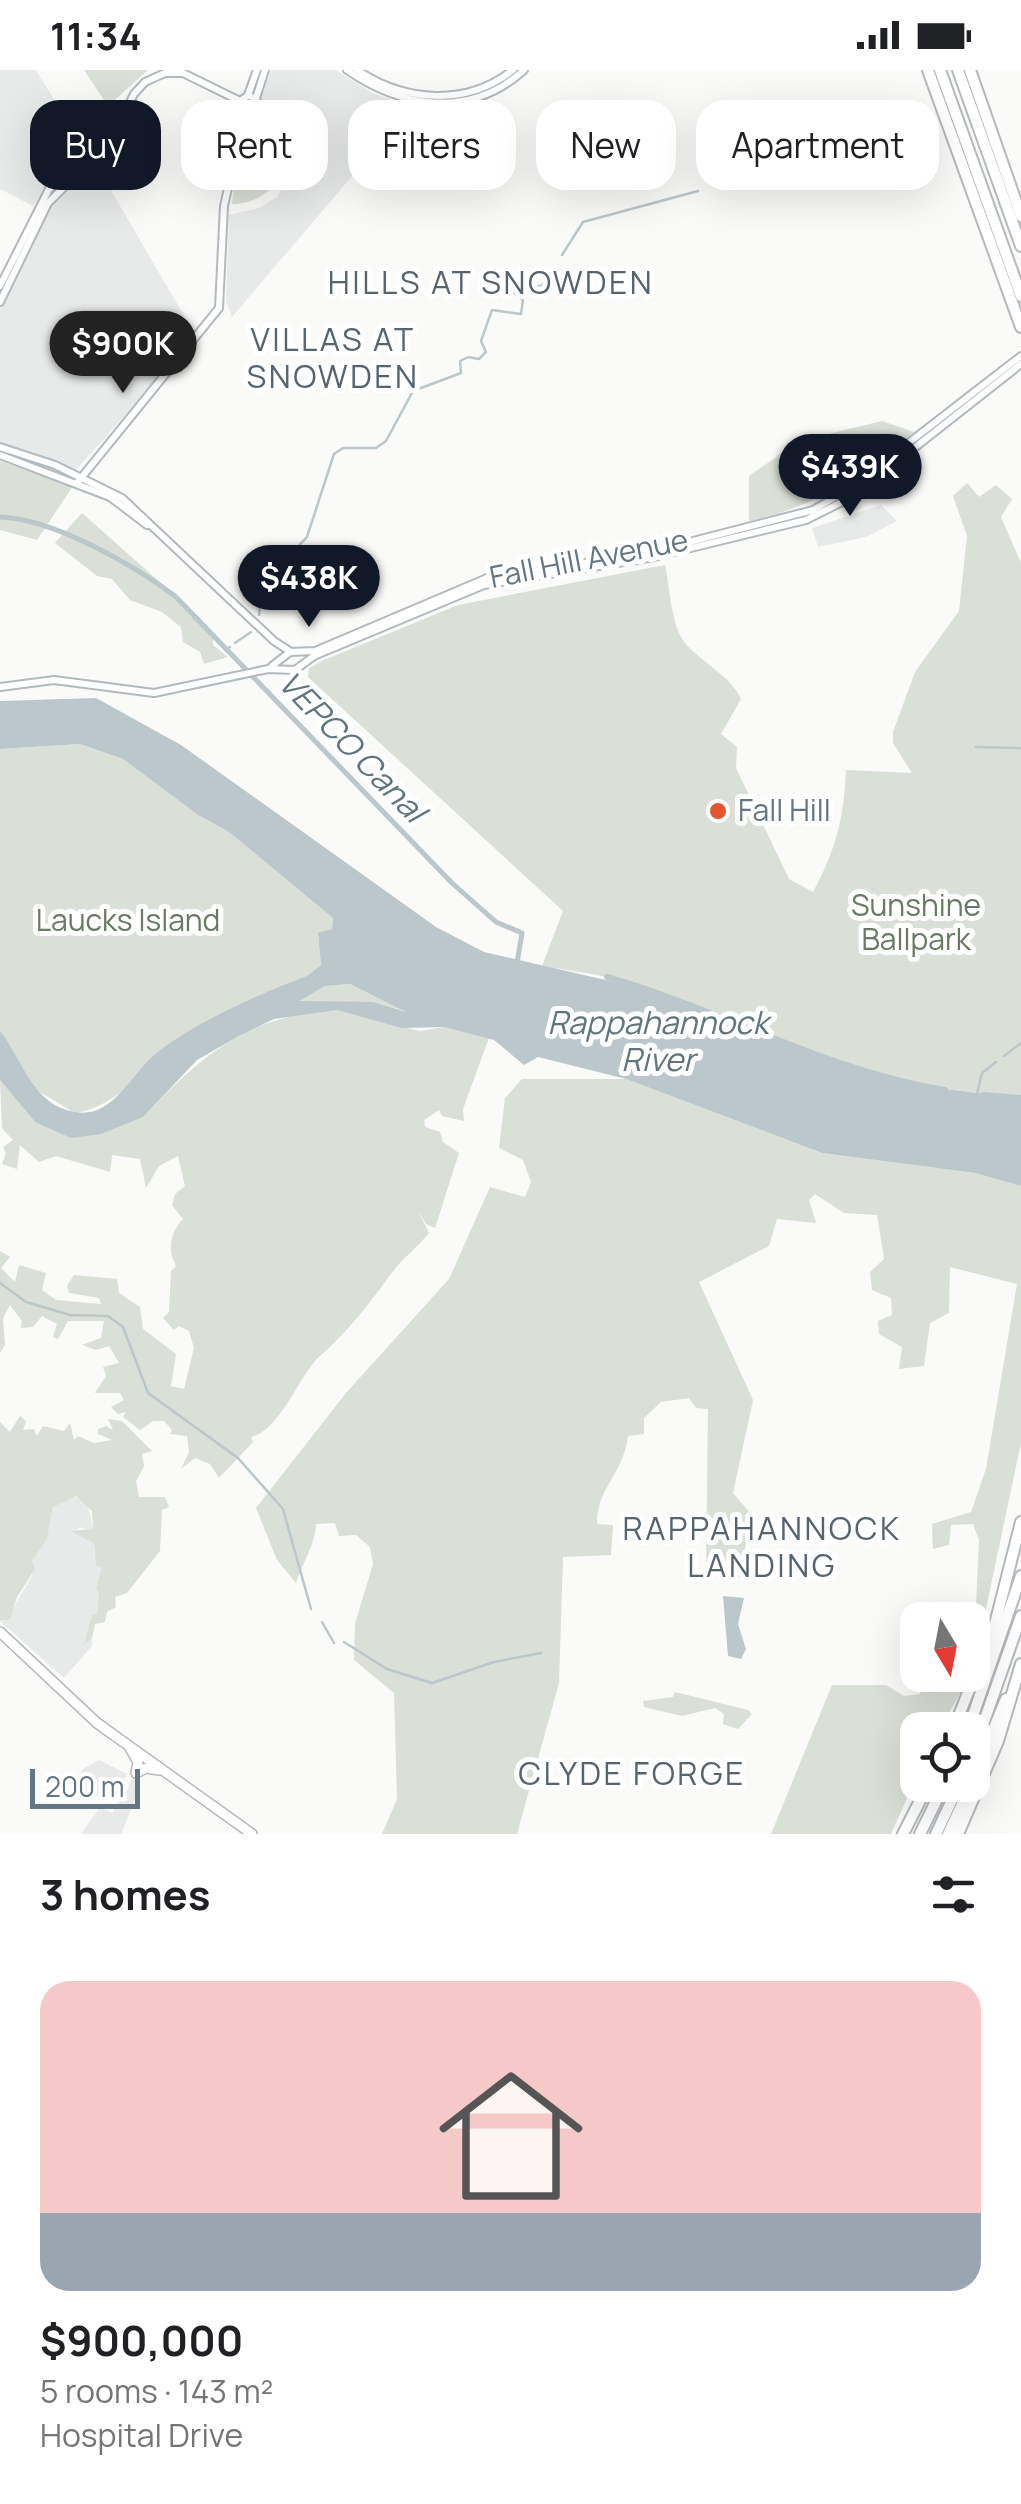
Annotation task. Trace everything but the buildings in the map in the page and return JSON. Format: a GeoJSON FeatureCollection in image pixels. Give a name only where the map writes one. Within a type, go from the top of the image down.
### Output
{"type":"FeatureCollection","features":[{"type":"Feature","properties":{"kind":"highway"},"geometry":{"type":"LineString","coordinates":[[928,70],[1021,327]]}},
{"type":"Feature","properties":{"kind":"highway"},"geometry":{"type":"LineString","coordinates":[[940,70],[1021,296]]}},
{"type":"Feature","properties":{"kind":"highway"},"geometry":{"type":"LineString","coordinates":[[958,70],[1021,246]]}},
{"type":"Feature","properties":{"kind":"highway"},"geometry":{"type":"LineString","coordinates":[[970,70],[1021,216]]}},
{"type":"Feature","properties":{"kind":"highway"},"geometry":{"type":"LineString","coordinates":[[974,1712],[1016,1573],[1021,1522]]}},
{"type":"Feature","properties":{"kind":"highway"},"geometry":{"type":"LineString","coordinates":[[960,1712],[1016,1573]]}},
{"type":"Feature","properties":{"kind":"highway"},"geometry":{"type":"LineString","coordinates":[[987,1712],[1021,1616]]}},
{"type":"Feature","properties":{"kind":"highway"},"geometry":{"type":"LineString","coordinates":[[990,1736],[1021,1655]]}},
{"type":"Feature","properties":{"kind":"highway"},"geometry":{"type":"LineString","coordinates":[[958,1834],[998,1741],[1021,1664]]}},
{"type":"Feature","properties":{"kind":"highway"},"geometry":{"type":"LineString","coordinates":[[903,1834],[919,1802]]}},
{"type":"Feature","properties":{"kind":"highway"},"geometry":{"type":"LineString","coordinates":[[920,1834],[936,1802]]}},
{"type":"Feature","properties":{"kind":"highway"},"geometry":{"type":"LineString","coordinates":[[936,1834],[951,1802]]}},
{"type":"Feature","properties":{"kind":"highway"},"geometry":{"type":"LineString","coordinates":[[948,1834],[963,1802]]}},
{"type":"Feature","properties":{"kind":"main road"},"geometry":{"type":"LineString","coordinates":[[253,100],[257,70]]}},
{"type":"Feature","properties":{"kind":"main road"},"geometry":{"type":"LineString","coordinates":[[242,100],[252,96],[266,70]]}},
{"type":"Feature","properties":{"kind":"main road"},"geometry":{"type":"LineString","coordinates":[[347,70],[391,96],[437,104],[488,94],[524,70]]}},
{"type":"Feature","properties":{"kind":"main road"},"geometry":{"type":"LineString","coordinates":[[357,70],[386,87],[436,96],[484,88],[513,70]]}},
{"type":"Feature","properties":{"kind":"main road"},"geometry":{"type":"LineString","coordinates":[[131,100],[136,90],[165,73],[194,76],[238,100]]}},
{"type":"Feature","properties":{"kind":"main road"},"geometry":{"type":"LineString","coordinates":[[0,286],[49,190]]}},
{"type":"Feature","properties":{"kind":"main road"},"geometry":{"type":"LineString","coordinates":[[0,302],[57,190]]}},
{"type":"Feature","properties":{"kind":"main road"},"geometry":{"type":"LineString","coordinates":[[79,479],[219,308],[228,190]]}},
{"type":"Feature","properties":{"kind":"main road","name":"Fall Hill Avenue"},"geometry":{"type":"LineString","coordinates":[[0,687],[54,680],[154,693],[240,677],[487,578],[642,554],[781,520],[829,502],[1020,359]]}},
{"type":"Feature","properties":{"kind":"main road"},"geometry":{"type":"LineString","coordinates":[[0,447],[79,479],[137,509],[289,655],[288,669]]}},
{"type":"Feature","properties":{"kind":"main road"},"geometry":{"type":"LineString","coordinates":[[0,454],[79,479],[136,514],[302,664]]}},
{"type":"Feature","properties":{"kind":"main road","name":"Fall Hill Avenue"},"geometry":{"type":"LineString","coordinates":[[266,669],[288,669],[302,664],[484,586],[654,557],[710,537]]}},
{"type":"Feature","properties":{"kind":"main road"},"geometry":{"type":"LineString","coordinates":[[272,638],[306,649],[344,637]]}},
{"type":"Feature","properties":{"kind":"main road"},"geometry":{"type":"LineString","coordinates":[[0,1629],[107,1728],[252,1834]]}},
{"type":"Feature","properties":{"kind":"main road"},"geometry":{"type":"LineString","coordinates":[[128,1743],[138,1764],[136,1773],[146,1768],[167,1772]]}},
{"type":"Feature","properties":{"kind":"shaded area"},"geometry":{"type":"Polygon","coordinates":[[[0,70],[36,70],[54,100],[30,100],[30,190],[44,190],[33,206],[0,189],[0,70]]]}},
{"type":"Feature","properties":{"kind":"shaded area"},"geometry":{"type":"Polygon","coordinates":[[[271,70],[336,70],[372,93],[392,100],[348,100],[348,181],[232,317],[226,301],[229,215],[259,208],[281,190],[328,190],[328,100],[261,97],[271,70]]]}},
{"type":"Feature","properties":{"kind":"shaded area"},"geometry":{"type":"Polygon","coordinates":[[[62,190],[111,190],[193,331],[182,352],[75,471],[0,445],[0,308],[62,190]]]}},
{"type":"Feature","properties":{"kind":"shaded area"},"geometry":{"type":"Polygon","coordinates":[[[881,505],[897,521],[866,537],[818,547],[812,528],[881,505]]]}},
{"type":"Feature","properties":{"kind":"shaded area"},"geometry":{"type":"Polygon","coordinates":[[[70,1495],[87,1502],[93,1528],[92,1532],[80,1527],[72,1533],[87,1536],[94,1543],[95,1559],[102,1566],[97,1614],[84,1641],[92,1638],[92,1646],[64,1678],[1,1622],[7,1619],[33,1574],[32,1562],[49,1530],[53,1507],[70,1495]]]}},
{"type":"Feature","properties":{"kind":"shaded area"},"geometry":{"type":"Polygon","coordinates":[[[99,1760],[127,1774],[110,1801],[72,1785],[84,1768],[99,1760]]]}},
{"type":"Feature","properties":{"kind":"shaded area"},"geometry":{"type":"Polygon","coordinates":[[[135,1769],[145,1772],[134,1784],[140,1788],[121,1834],[81,1834],[100,1807],[112,1813],[128,1789],[135,1769]]]}},
{"type":"Feature","properties":{"kind":"green space"},"geometry":{"type":"Polygon","coordinates":[[[84,70],[148,70],[115,100],[104,100],[84,70]]]}},
{"type":"Feature","properties":{"kind":"green space"},"geometry":{"type":"Polygon","coordinates":[[[234,190],[268,190],[250,201],[232,204],[234,190]]]}},
{"type":"Feature","properties":{"kind":"green space"},"geometry":{"type":"Polygon","coordinates":[[[882,421],[914,432],[817,498],[749,521],[749,476],[799,441],[882,421]]]}},
{"type":"Feature","properties":{"kind":"green space"},"geometry":{"type":"Polygon","coordinates":[[[0,461],[73,486],[37,540],[0,530],[0,461]]]}},
{"type":"Feature","properties":{"kind":"green space","name":"Sunshine Ballpark"},"geometry":{"type":"Polygon","coordinates":[[[967,483],[979,497],[996,485],[1012,499],[1001,517],[1021,563],[1021,1098],[919,1086],[850,1068],[662,993],[598,975],[542,966],[563,911],[308,677],[309,668],[324,660],[458,605],[665,565],[680,636],[730,683],[741,699],[721,734],[737,747],[736,768],[789,879],[813,892],[837,833],[846,770],[912,773],[893,743],[893,732],[915,672],[959,611],[967,536],[953,496],[967,483]]]}},
{"type":"Feature","properties":{"kind":"green space"},"geometry":{"type":"Polygon","coordinates":[[[82,513],[198,616],[213,634],[213,645],[228,657],[204,664],[200,652],[183,642],[181,627],[162,612],[130,600],[112,579],[97,576],[55,543],[82,513]]]}},
{"type":"Feature","properties":{"kind":"green space","name":"Laucks Island"},"geometry":{"type":"Polygon","coordinates":[[[80,744],[123,759],[198,815],[229,832],[333,918],[332,929],[318,934],[321,965],[307,976],[202,1026],[107,1102],[75,1113],[33,1088],[0,1031],[0,749],[80,744]]]}},
{"type":"Feature","properties":{"kind":"green space"},"geometry":{"type":"Polygon","coordinates":[[[350,984],[407,1012],[374,1002],[299,1002],[325,986],[350,984]]]}},
{"type":"Feature","properties":{"kind":"green space"},"geometry":{"type":"Polygon","coordinates":[[[337,1010],[420,1031],[444,1027],[489,1038],[463,1109],[464,1121],[442,1116],[439,1110],[424,1120],[425,1127],[440,1132],[443,1142],[459,1153],[435,1228],[426,1224],[418,1211],[429,1233],[313,1364],[272,1424],[251,1437],[253,1442],[219,1478],[210,1464],[195,1458],[181,1469],[189,1452],[187,1436],[170,1434],[172,1430],[164,1421],[153,1421],[140,1430],[123,1417],[126,1412],[118,1414],[111,1407],[124,1400],[120,1393],[95,1393],[106,1376],[103,1367],[119,1363],[109,1346],[96,1350],[82,1345],[101,1338],[104,1321],[68,1321],[58,1339],[53,1337],[57,1324],[42,1316],[33,1327],[21,1328],[22,1321],[10,1305],[3,1318],[5,1345],[0,1353],[0,1251],[10,1257],[1,1268],[15,1282],[19,1265],[46,1273],[42,1290],[56,1300],[101,1304],[99,1298],[69,1293],[67,1286],[74,1275],[117,1279],[119,1293],[140,1307],[143,1329],[176,1354],[171,1386],[184,1389],[194,1348],[189,1331],[179,1326],[174,1330],[163,1318],[169,1312],[171,1271],[176,1266],[171,1241],[183,1219],[172,1205],[175,1194],[185,1186],[178,1156],[159,1166],[146,1188],[140,1159],[112,1155],[110,1172],[56,1156],[39,1162],[20,1145],[17,1169],[2,1164],[6,1153],[3,1147],[13,1140],[2,1128],[0,1080],[35,1122],[143,1117],[186,1075],[229,1042],[277,1020],[337,1010]]]}},
{"type":"Feature","properties":{"kind":"green space"},"geometry":{"type":"Polygon","coordinates":[[[522,1079],[626,1079],[822,1153],[975,1173],[1021,1186],[1021,1443],[987,1602],[976,1602],[979,1540],[973,1524],[951,1525],[949,1545],[933,1549],[932,1524],[971,1512],[986,1469],[1017,1284],[950,1267],[949,1313],[930,1323],[924,1366],[899,1369],[902,1347],[879,1334],[878,1321],[892,1315],[891,1298],[872,1290],[870,1272],[884,1259],[877,1215],[844,1213],[815,1194],[809,1200],[816,1223],[777,1219],[769,1246],[699,1282],[753,1400],[733,1493],[751,1514],[740,1578],[706,1572],[708,1409],[696,1408],[689,1398],[661,1402],[644,1418],[644,1434],[628,1436],[621,1462],[601,1500],[597,1524],[613,1525],[611,1555],[563,1557],[559,1683],[517,1834],[382,1834],[397,1799],[394,1693],[354,1660],[355,1624],[373,1564],[370,1547],[356,1535],[339,1536],[335,1523],[316,1524],[296,1583],[277,1560],[256,1508],[346,1393],[449,1279],[490,1187],[525,1197],[531,1182],[523,1160],[499,1148],[505,1098],[522,1079]]]}},
{"type":"Feature","properties":{"kind":"green space"},"geometry":{"type":"Polygon","coordinates":[[[20,1416],[26,1421],[23,1430],[34,1429],[37,1436],[43,1426],[64,1431],[70,1423],[74,1440],[78,1436],[94,1443],[112,1440],[98,1434],[98,1429],[106,1426],[113,1430],[108,1419],[122,1421],[152,1451],[142,1454],[144,1466],[136,1481],[139,1497],[165,1497],[169,1507],[162,1510],[160,1551],[127,1593],[115,1597],[116,1607],[107,1612],[105,1622],[95,1624],[92,1638],[84,1644],[92,1615],[97,1614],[96,1589],[102,1567],[96,1565],[94,1543],[70,1531],[93,1529],[92,1511],[76,1496],[53,1507],[47,1539],[32,1561],[35,1569],[17,1597],[10,1619],[0,1621],[0,1422],[10,1432],[20,1416]]]}},
{"type":"Feature","properties":{"kind":"green space"},"geometry":{"type":"Polygon","coordinates":[[[832,1685],[886,1685],[904,1696],[961,1692],[949,1712],[900,1712],[900,1802],[905,1802],[891,1834],[771,1834],[832,1685]]]}},
{"type":"Feature","properties":{"kind":"green space"},"geometry":{"type":"Polygon","coordinates":[[[675,1692],[752,1714],[738,1729],[723,1724],[724,1714],[715,1708],[682,1716],[644,1707],[643,1701],[673,1697],[675,1692]]]}},
{"type":"Feature","properties":{"kind":"water","name":"Rappahannock River"},"geometry":{"type":"Polygon","coordinates":[[[96,698],[181,745],[436,927],[484,952],[662,993],[850,1068],[919,1086],[1021,1098],[1021,1186],[975,1173],[822,1153],[626,1079],[538,1057],[524,1065],[494,1040],[444,1027],[402,1028],[337,1010],[274,1019],[239,1036],[197,1060],[143,1117],[101,1134],[71,1138],[35,1122],[0,1080],[0,1031],[30,1080],[48,1100],[75,1112],[99,1109],[119,1095],[152,1057],[184,1034],[307,976],[321,965],[318,933],[332,929],[333,918],[229,832],[198,815],[123,759],[80,744],[0,749],[0,701],[96,698]],[[350,984],[325,986],[300,1001],[374,1002],[406,1012],[350,984]]]}},
{"type":"Feature","properties":{"kind":"water"},"geometry":{"type":"Polygon","coordinates":[[[723,1596],[744,1598],[738,1624],[746,1649],[741,1659],[728,1656],[723,1596]]]}},
{"type":"Feature","properties":{"kind":"waterway"},"geometry":{"type":"LineString","coordinates":[[562,255],[583,222],[698,191]]}},
{"type":"Feature","properties":{"kind":"waterway"},"geometry":{"type":"LineString","coordinates":[[259,615],[263,583],[307,537],[334,454],[343,448],[376,448],[386,441],[413,391],[461,373],[460,361],[468,357],[479,359],[486,352],[481,341],[492,310],[521,314],[523,300],[513,292],[516,288],[541,286],[548,280]]}},
{"type":"Feature","properties":{"kind":"waterway","name":"VEPCO Canal"},"geometry":{"type":"LineString","coordinates":[[0,517],[68,534],[115,557],[175,596],[452,883],[496,922],[522,933],[517,963]]}},
{"type":"Feature","properties":{"kind":"waterway"},"geometry":{"type":"LineString","coordinates":[[235,643],[251,632]]}},
{"type":"Feature","properties":{"kind":"waterway","name":"VEPCO Canal"},"geometry":{"type":"LineString","coordinates":[[226,650],[230,647]]}},
{"type":"Feature","properties":{"kind":"waterway"},"geometry":{"type":"LineString","coordinates":[[976,747],[1021,748]]}},
{"type":"Feature","properties":{"kind":"waterway"},"geometry":{"type":"LineString","coordinates":[[607,977],[816,1055],[945,1090]]}},
{"type":"Feature","properties":{"kind":"waterway"},"geometry":{"type":"LineString","coordinates":[[1004,1056],[1021,1043]]}},
{"type":"Feature","properties":{"kind":"waterway"},"geometry":{"type":"LineString","coordinates":[[976,1098],[982,1073],[996,1062]]}},
{"type":"Feature","properties":{"kind":"waterway"},"geometry":{"type":"LineString","coordinates":[[983,1095],[1021,1098]]}},
{"type":"Feature","properties":{"kind":"waterway"},"geometry":{"type":"LineString","coordinates":[[0,1283],[26,1302],[70,1315],[108,1316],[123,1327],[148,1393],[238,1458],[283,1509],[311,1609]]}},
{"type":"Feature","properties":{"kind":"waterway"},"geometry":{"type":"LineString","coordinates":[[322,1622],[334,1643]]}},
{"type":"Feature","properties":{"kind":"waterway"},"geometry":{"type":"LineString","coordinates":[[344,1642],[387,1669],[432,1683],[494,1662],[541,1653]]}},
{"type":"Feature","properties":{"kind":"place","name":"Fall Hill"},"geometry":{"type":"Point","coordinates":[718,811]}},
{"type":"Feature","properties":{"kind":"district","name":"HILLS AT SNOWDEN"},"geometry":{"type":"Point","coordinates":[491,283]}},
{"type":"Feature","properties":{"kind":"district","name":"VILLAS AT SNOWDEN"},"geometry":{"type":"Point","coordinates":[333,358]}},
{"type":"Feature","properties":{"kind":"district","name":"RAPPAHANNOCK LANDING"},"geometry":{"type":"Point","coordinates":[762,1548]}},
{"type":"Feature","properties":{"kind":"district","name":"CLYDE FORGE"},"geometry":{"type":"Point","coordinates":[632,1774]}}]}
